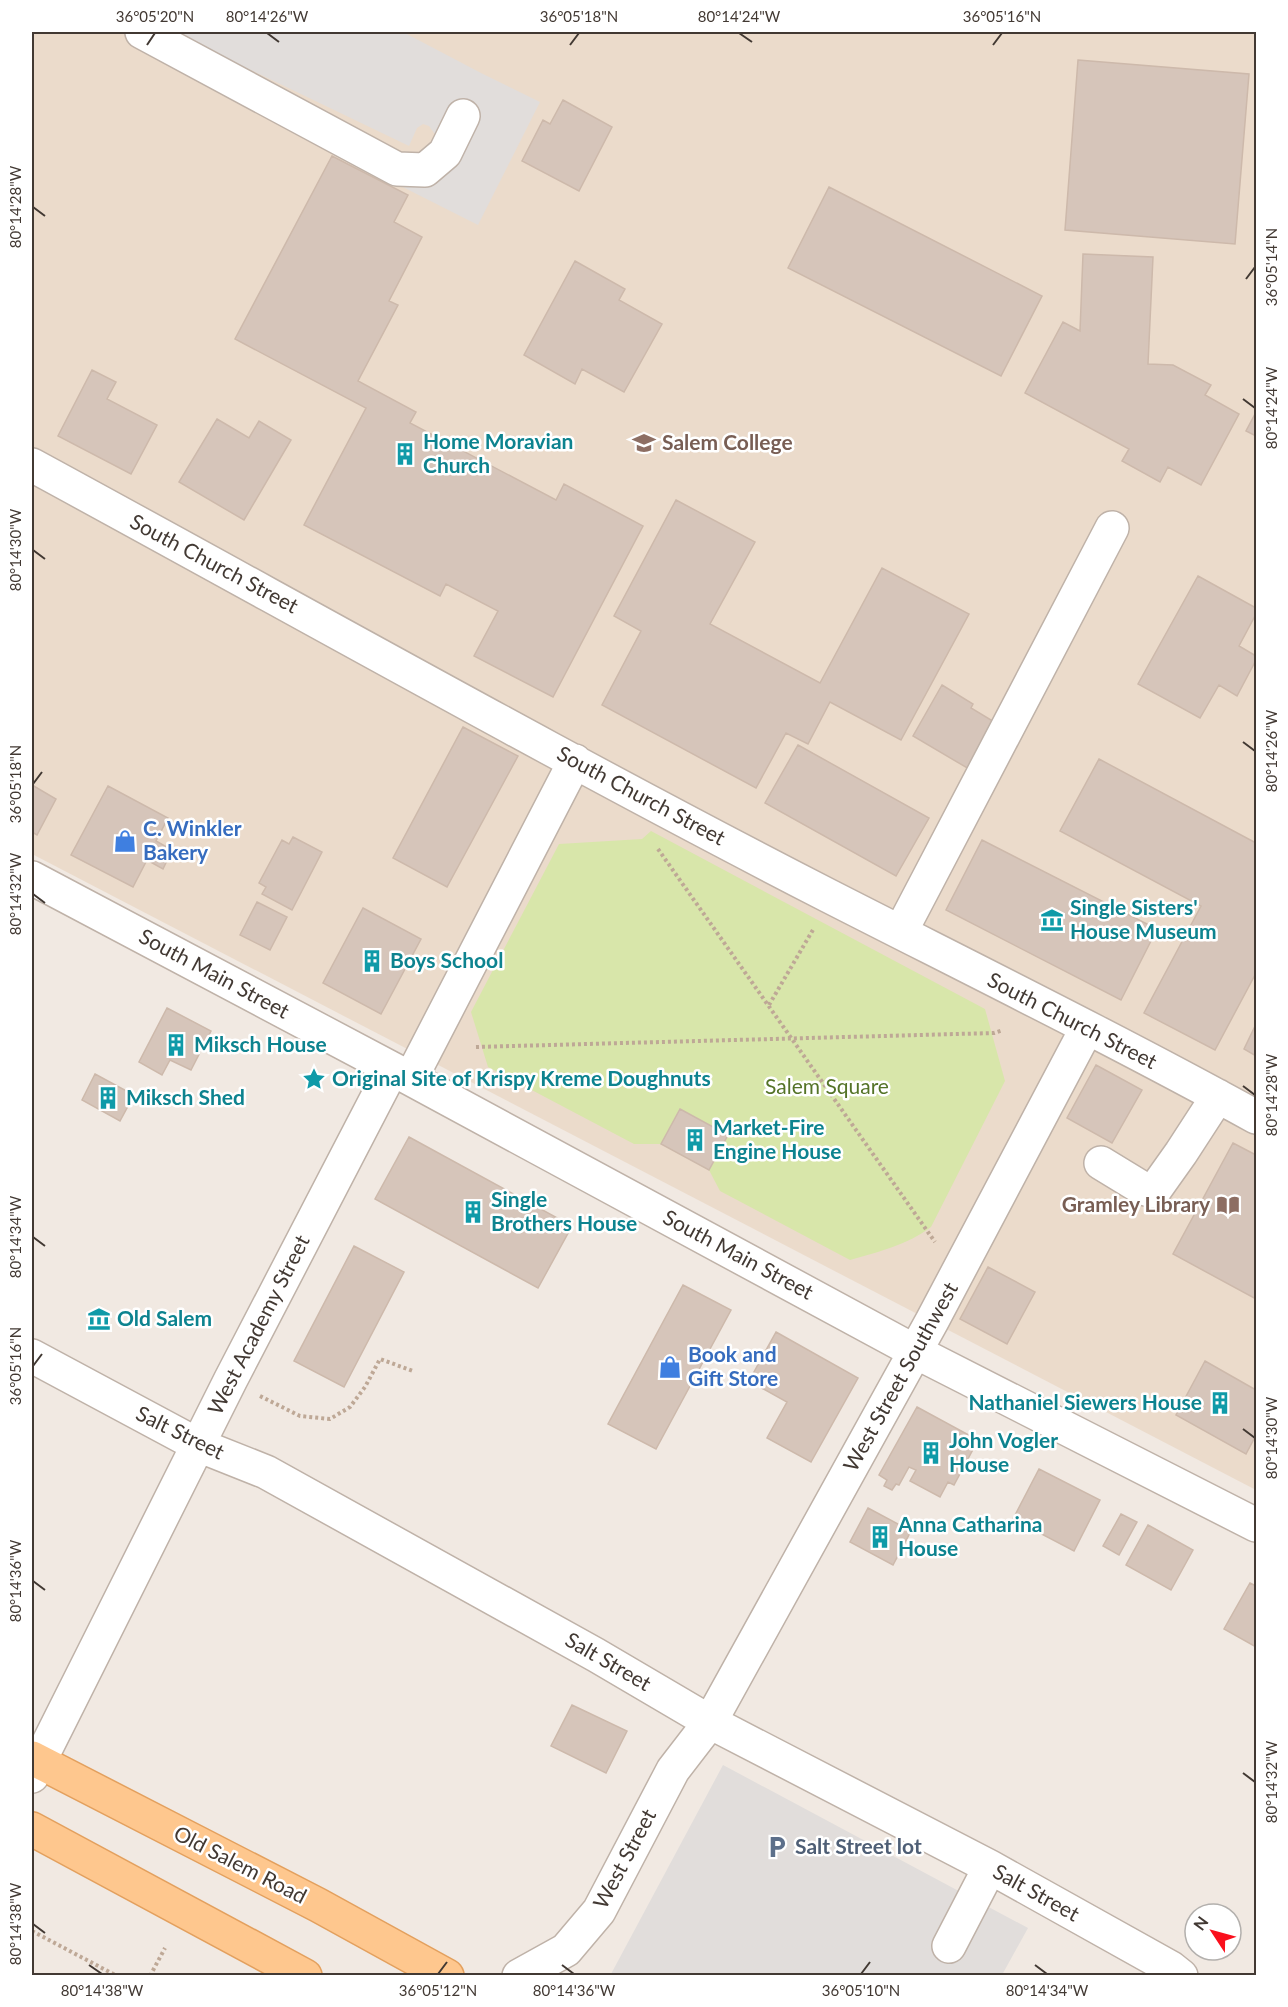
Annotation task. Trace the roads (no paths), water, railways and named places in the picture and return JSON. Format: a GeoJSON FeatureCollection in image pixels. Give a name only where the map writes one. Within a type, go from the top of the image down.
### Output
{"type":"FeatureCollection","features":[{"type":"Feature","properties":{"kind":"main road","name":"Old Salem Road"},"geometry":{"type":"LineString","coordinates":[[34,1765],[318,1905],[447,1976]]}},
{"type":"Feature","properties":{"kind":"main road"},"geometry":{"type":"LineString","coordinates":[[32,1829],[305,1976]]}},
{"type":"Feature","properties":{"kind":"street"},"geometry":{"type":"LineString","coordinates":[[142,32],[397,169],[425,170],[446,153],[463,116]]}},
{"type":"Feature","properties":{"kind":"street","name":"South Church Street"},"geometry":{"type":"LineString","coordinates":[[32,465],[575,761],[1257,1117]]}},
{"type":"Feature","properties":{"kind":"street"},"geometry":{"type":"LineString","coordinates":[[901,931],[1112,528]]}},
{"type":"Feature","properties":{"kind":"street","name":"West Academy Street"},"geometry":{"type":"LineString","coordinates":[[34,1765],[231,1379],[575,761]]}},
{"type":"Feature","properties":{"kind":"street","name":"South Main Street"},"geometry":{"type":"LineString","coordinates":[[32,878],[401,1073],[916,1352],[1257,1525]]}},
{"type":"Feature","properties":{"kind":"street","name":"West Street Southwest"},"geometry":{"type":"LineString","coordinates":[[710,1722],[916,1352],[1087,1028]]}},
{"type":"Feature","properties":{"kind":"street"},"geometry":{"type":"LineString","coordinates":[[1101,1163],[1142,1188],[1154,1191],[1218,1096]]}},
{"type":"Feature","properties":{"kind":"street","name":"Salt Street"},"geometry":{"type":"LineString","coordinates":[[32,1356],[198,1445],[266,1472],[597,1655],[710,1722],[990,1868],[1171,1968],[1180,1976]]}},
{"type":"Feature","properties":{"kind":"street","name":"West Street"},"geometry":{"type":"LineString","coordinates":[[519,1976],[566,1950],[598,1911],[673,1770],[710,1722]]}},
{"type":"Feature","properties":{"kind":"street"},"geometry":{"type":"LineString","coordinates":[[949,1946],[990,1868]]}},
{"type":"Feature","properties":{"kind":"place","name":"Salem College"},"geometry":{"type":"Point","coordinates":[644,443]}},
{"type":"Feature","properties":{"kind":"place","name":"Home Moravian Church"},"geometry":{"type":"Point","coordinates":[405,454]}},
{"type":"Feature","properties":{"kind":"place","name":"C. Winkler Bakery"},"geometry":{"type":"Point","coordinates":[125,841]}},
{"type":"Feature","properties":{"kind":"place","name":"Single Sisters' House Museum"},"geometry":{"type":"Point","coordinates":[1052,920]}},
{"type":"Feature","properties":{"kind":"place","name":"Boys School"},"geometry":{"type":"Point","coordinates":[372,961]}},
{"type":"Feature","properties":{"kind":"place","name":"Miksch House"},"geometry":{"type":"Point","coordinates":[176,1045]}},
{"type":"Feature","properties":{"kind":"place","name":"Original Site of Krispy Kreme Doughnuts"},"geometry":{"type":"Point","coordinates":[314,1079]}},
{"type":"Feature","properties":{"kind":"place","name":"Miksch Shed"},"geometry":{"type":"Point","coordinates":[108,1098]}},
{"type":"Feature","properties":{"kind":"place","name":"Market-Fire Engine House"},"geometry":{"type":"Point","coordinates":[695,1140]}},
{"type":"Feature","properties":{"kind":"place","name":"Gramley Library"},"geometry":{"type":"Point","coordinates":[1228,1205]}},
{"type":"Feature","properties":{"kind":"place","name":"Single Brothers House"},"geometry":{"type":"Point","coordinates":[473,1212]}},
{"type":"Feature","properties":{"kind":"place","name":"Old Salem"},"geometry":{"type":"Point","coordinates":[99,1319]}},
{"type":"Feature","properties":{"kind":"place","name":"Book and Gift Store"},"geometry":{"type":"Point","coordinates":[670,1367]}},
{"type":"Feature","properties":{"kind":"place","name":"Nathaniel Siewers House"},"geometry":{"type":"Point","coordinates":[1220,1403]}},
{"type":"Feature","properties":{"kind":"place","name":"John Vogler House"},"geometry":{"type":"Point","coordinates":[931,1453]}},
{"type":"Feature","properties":{"kind":"place","name":"Anna Catharina House"},"geometry":{"type":"Point","coordinates":[880,1537]}},
{"type":"Feature","properties":{"kind":"place","name":"Salt Street lot"},"geometry":{"type":"Point","coordinates":[777,1847]}},
{"type":"Feature","properties":{"kind":"park label","name":"Salem Square"},"geometry":{"type":"Point","coordinates":[827,1087]}}]}
